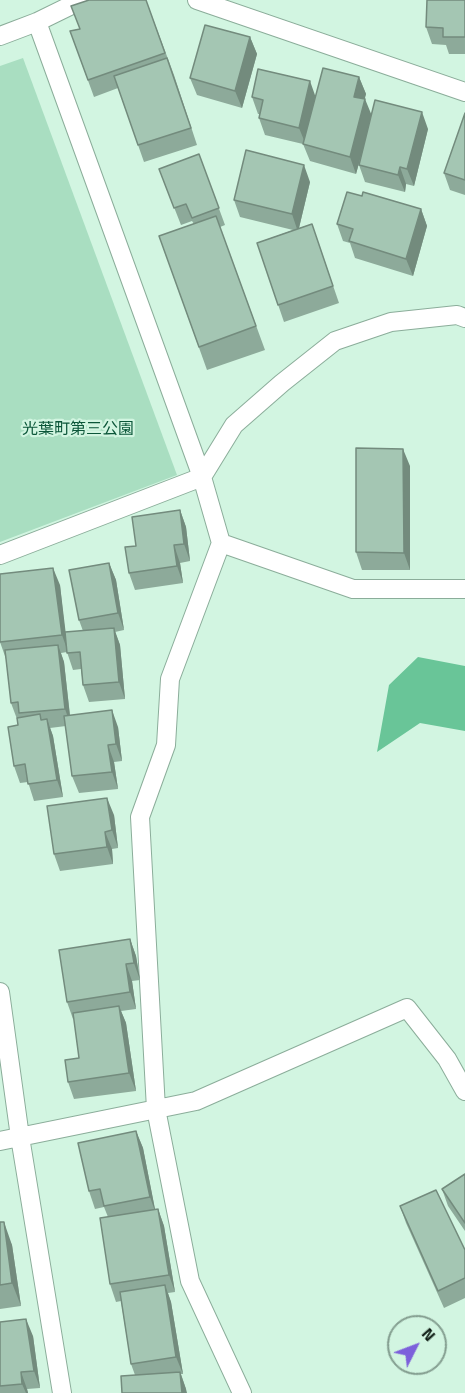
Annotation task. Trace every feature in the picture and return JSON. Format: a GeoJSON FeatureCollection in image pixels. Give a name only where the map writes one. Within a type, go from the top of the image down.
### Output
{"type":"FeatureCollection","features":[{"type":"Feature","properties":{"kind":"lane"},"geometry":{"type":"LineString","coordinates":[[0,36],[37,22],[82,0]]}},
{"type":"Feature","properties":{"kind":"lane"},"geometry":{"type":"LineString","coordinates":[[197,0],[465,92]]}},
{"type":"Feature","properties":{"kind":"lane"},"geometry":{"type":"LineString","coordinates":[[37,22],[202,477],[221,543],[171,679],[166,744],[140,817],[156,1109],[190,1281],[242,1393]]}},
{"type":"Feature","properties":{"kind":"lane"},"geometry":{"type":"LineString","coordinates":[[0,555],[202,477],[234,425],[335,341],[391,322],[457,315],[465,318]]}},
{"type":"Feature","properties":{"kind":"lane"},"geometry":{"type":"LineString","coordinates":[[221,543],[353,590],[465,590]]}},
{"type":"Feature","properties":{"kind":"lane"},"geometry":{"type":"LineString","coordinates":[[0,992],[20,1137],[62,1393]]}},
{"type":"Feature","properties":{"kind":"lane"},"geometry":{"type":"LineString","coordinates":[[0,1141],[196,1101],[407,1008],[447,1059],[465,1091]]}},
{"type":"Feature","properties":{"kind":"green space","name":"光葉町第三公園"},"geometry":{"type":"Polygon","coordinates":[[[23,58],[177,475],[0,542],[0,66],[23,58]]]}},
{"type":"Feature","properties":{"kind":"green space"},"geometry":{"type":"Polygon","coordinates":[[[418,657],[465,666],[465,731],[420,723],[377,752],[389,685],[418,657]]]}},
{"type":"Feature","properties":{"kind":"building"},"geometry":{"type":"Polygon","coordinates":[[[89,0],[146,0],[165,53],[88,80],[70,31],[80,29],[71,6],[89,0]]]}},
{"type":"Feature","properties":{"kind":"building"},"geometry":{"type":"Polygon","coordinates":[[[427,0],[465,0],[465,37],[443,37],[443,28],[426,27],[427,0]]]}},
{"type":"Feature","properties":{"kind":"building"},"geometry":{"type":"Polygon","coordinates":[[[205,25],[250,37],[235,91],[190,78],[205,25]]]}},
{"type":"Feature","properties":{"kind":"building"},"geometry":{"type":"Polygon","coordinates":[[[167,58],[191,128],[138,145],[114,76],[167,58]]]}},
{"type":"Feature","properties":{"kind":"building"},"geometry":{"type":"Polygon","coordinates":[[[323,68],[359,77],[354,97],[365,99],[350,157],[303,144],[323,68]]]}},
{"type":"Feature","properties":{"kind":"building"},"geometry":{"type":"Polygon","coordinates":[[[258,69],[310,81],[299,128],[259,118],[263,100],[252,97],[258,69]]]}},
{"type":"Feature","properties":{"kind":"building"},"geometry":{"type":"Polygon","coordinates":[[[375,100],[422,112],[407,169],[400,167],[398,175],[359,165],[375,100]]]}},
{"type":"Feature","properties":{"kind":"building"},"geometry":{"type":"Polygon","coordinates":[[[465,113],[465,180],[444,173],[465,113]]]}},
{"type":"Feature","properties":{"kind":"building"},"geometry":{"type":"Polygon","coordinates":[[[246,150],[304,165],[292,214],[234,200],[246,150]]]}},
{"type":"Feature","properties":{"kind":"building"},"geometry":{"type":"Polygon","coordinates":[[[199,154],[219,208],[192,218],[186,204],[174,208],[159,169],[199,154]]]}},
{"type":"Feature","properties":{"kind":"building"},"geometry":{"type":"Polygon","coordinates":[[[347,192],[362,196],[363,192],[421,209],[406,259],[349,241],[353,229],[337,224],[347,192]]]}},
{"type":"Feature","properties":{"kind":"building"},"geometry":{"type":"Polygon","coordinates":[[[216,216],[256,326],[199,347],[159,236],[216,216]]]}},
{"type":"Feature","properties":{"kind":"building"},"geometry":{"type":"Polygon","coordinates":[[[312,224],[333,286],[278,305],[257,243],[312,224]]]}},
{"type":"Feature","properties":{"kind":"building"},"geometry":{"type":"Polygon","coordinates":[[[356,448],[403,449],[404,553],[356,552],[356,448]]]}},
{"type":"Feature","properties":{"kind":"building"},"geometry":{"type":"Polygon","coordinates":[[[180,510],[184,544],[174,545],[177,566],[129,573],[125,547],[136,546],[132,517],[180,510]]]}},
{"type":"Feature","properties":{"kind":"building"},"geometry":{"type":"Polygon","coordinates":[[[109,563],[118,613],[79,620],[69,570],[109,563]]]}},
{"type":"Feature","properties":{"kind":"building"},"geometry":{"type":"Polygon","coordinates":[[[53,568],[62,635],[0,642],[0,574],[53,568]]]}},
{"type":"Feature","properties":{"kind":"building"},"geometry":{"type":"Polygon","coordinates":[[[114,628],[119,682],[83,685],[80,652],[67,653],[65,632],[114,628]]]}},
{"type":"Feature","properties":{"kind":"building"},"geometry":{"type":"Polygon","coordinates":[[[58,645],[65,709],[19,713],[18,702],[11,703],[5,650],[58,645]]]}},
{"type":"Feature","properties":{"kind":"building"},"geometry":{"type":"Polygon","coordinates":[[[112,710],[116,744],[108,745],[112,772],[72,776],[64,716],[112,710]]]}},
{"type":"Feature","properties":{"kind":"building"},"geometry":{"type":"Polygon","coordinates":[[[40,714],[41,720],[47,719],[57,780],[28,784],[25,764],[14,766],[8,727],[18,725],[17,718],[40,714]]]}},
{"type":"Feature","properties":{"kind":"building"},"geometry":{"type":"Polygon","coordinates":[[[107,798],[112,830],[105,832],[107,847],[54,854],[47,806],[107,798]]]}},
{"type":"Feature","properties":{"kind":"building"},"geometry":{"type":"Polygon","coordinates":[[[130,939],[134,963],[126,964],[130,992],[67,1002],[59,950],[130,939]]]}},
{"type":"Feature","properties":{"kind":"building"},"geometry":{"type":"Polygon","coordinates":[[[119,1006],[129,1073],[68,1082],[65,1060],[79,1058],[73,1013],[119,1006]]]}},
{"type":"Feature","properties":{"kind":"building"},"geometry":{"type":"Polygon","coordinates":[[[136,1131],[150,1197],[104,1206],[100,1189],[89,1191],[78,1143],[136,1131]]]}},
{"type":"Feature","properties":{"kind":"building"},"geometry":{"type":"Polygon","coordinates":[[[465,1174],[465,1223],[442,1189],[465,1174]]]}},
{"type":"Feature","properties":{"kind":"building"},"geometry":{"type":"Polygon","coordinates":[[[436,1190],[465,1250],[465,1278],[438,1291],[400,1206],[436,1190]]]}},
{"type":"Feature","properties":{"kind":"building"},"geometry":{"type":"Polygon","coordinates":[[[158,1209],[169,1275],[110,1284],[100,1218],[158,1209]]]}},
{"type":"Feature","properties":{"kind":"building"},"geometry":{"type":"Polygon","coordinates":[[[0,1222],[4,1222],[12,1283],[0,1285],[0,1222]]]}},
{"type":"Feature","properties":{"kind":"building"},"geometry":{"type":"Polygon","coordinates":[[[165,1285],[176,1357],[131,1364],[120,1292],[165,1285]]]}},
{"type":"Feature","properties":{"kind":"building"},"geometry":{"type":"Polygon","coordinates":[[[26,1319],[34,1371],[21,1372],[22,1384],[0,1386],[0,1322],[26,1319]]]}},
{"type":"Feature","properties":{"kind":"building"},"geometry":{"type":"Polygon","coordinates":[[[180,1372],[182,1393],[122,1393],[121,1376],[180,1372]]]}}]}
